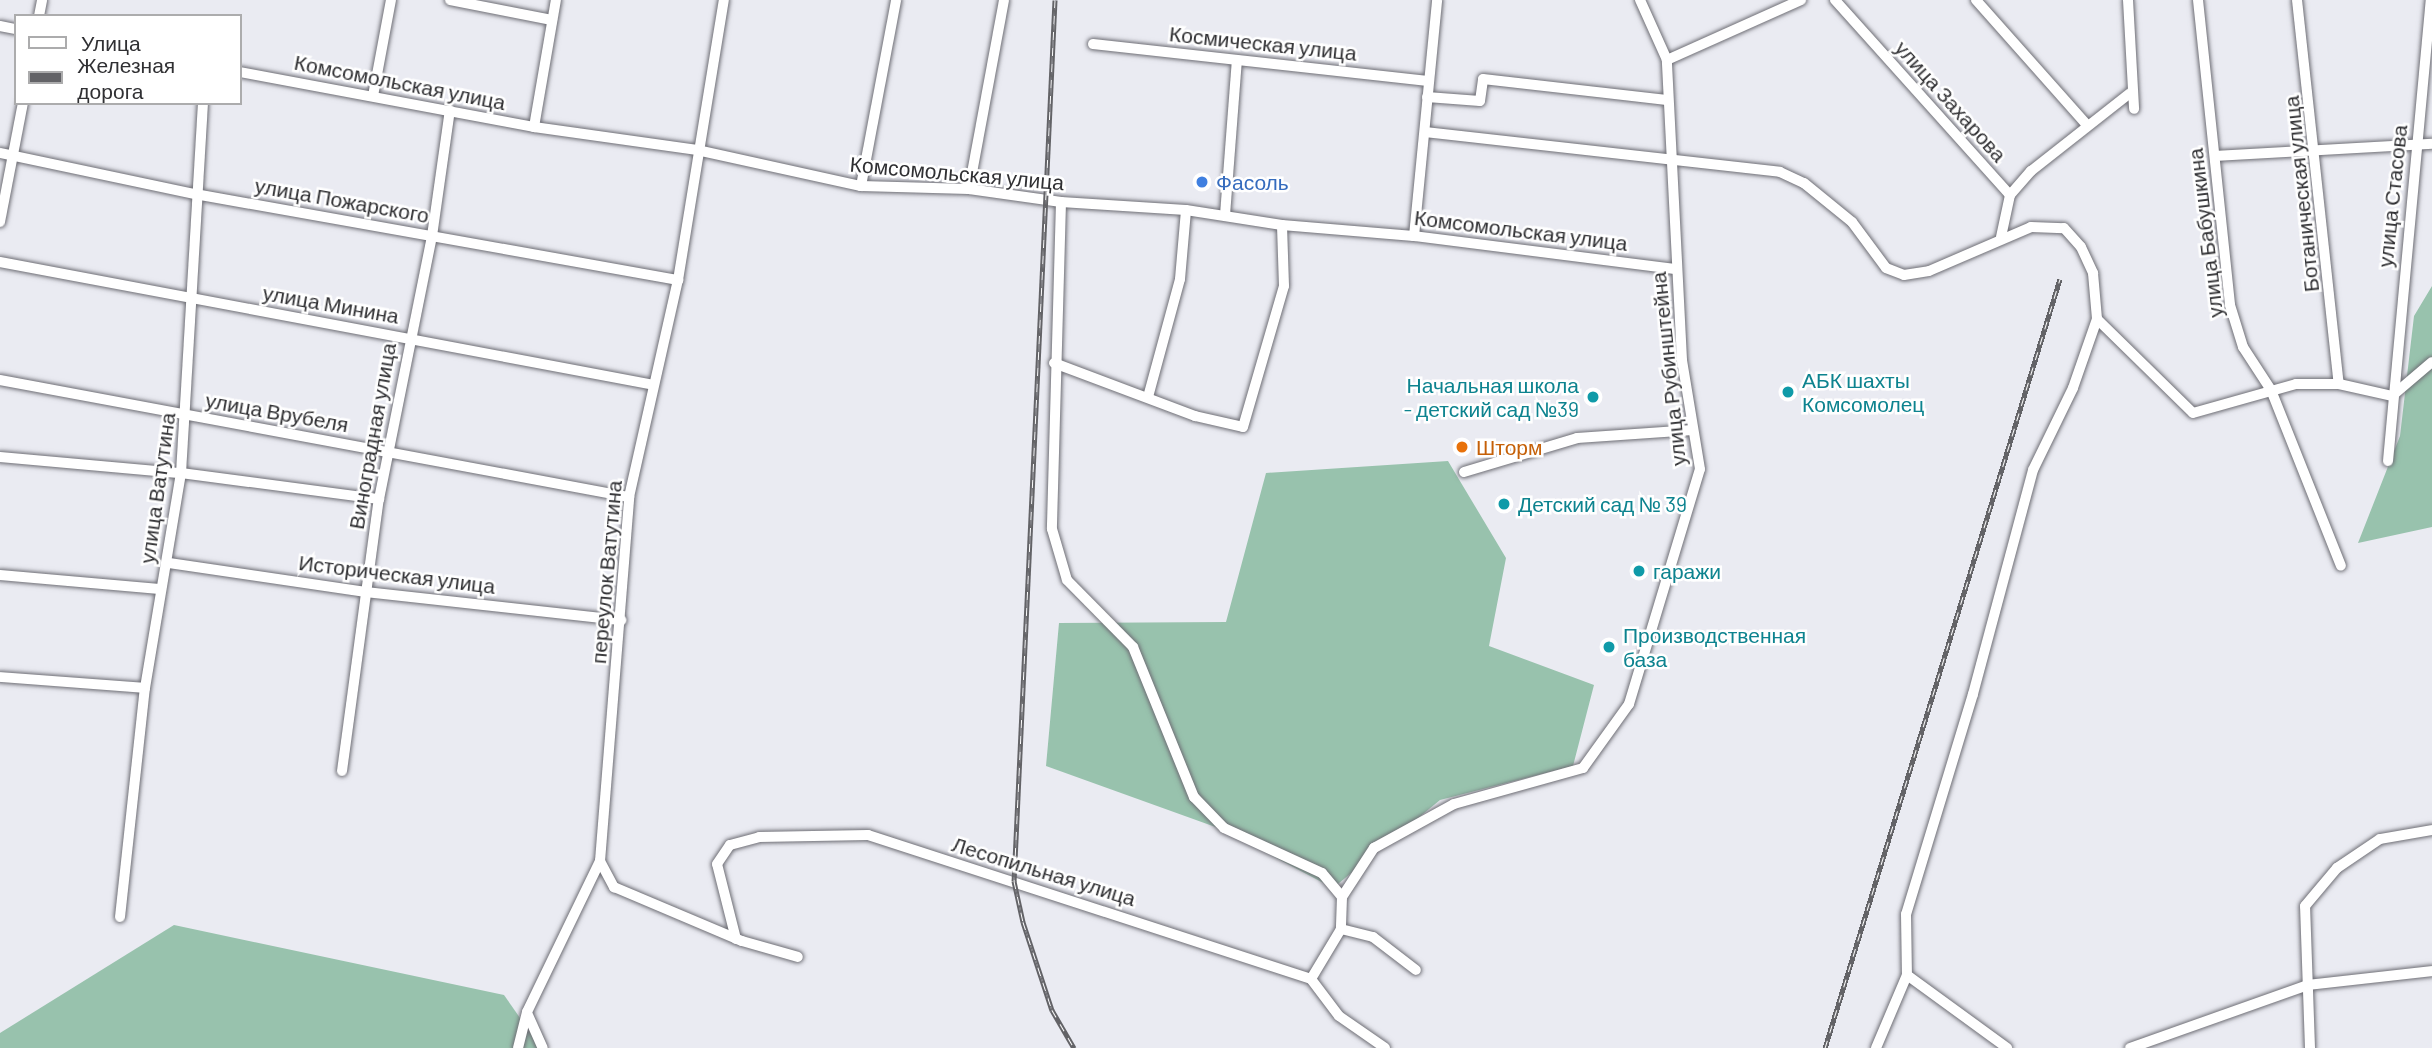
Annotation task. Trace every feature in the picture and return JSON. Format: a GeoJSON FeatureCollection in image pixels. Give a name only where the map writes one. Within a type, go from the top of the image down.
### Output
{"type":"FeatureCollection","features":[{"type":"Feature","properties":{"kind":"street"},"geometry":{"type":"LineString","coordinates":[[373,96],[391,0]]}},
{"type":"Feature","properties":{"kind":"street"},"geometry":{"type":"LineString","coordinates":[[450,0],[491,4],[552,20]]}},
{"type":"Feature","properties":{"kind":"street"},"geometry":{"type":"LineString","coordinates":[[534,127],[556,0]]}},
{"type":"Feature","properties":{"kind":"street","name":"переулок Ватутина"},"geometry":{"type":"LineString","coordinates":[[519,1048],[527,1012],[600,861],[629,497],[678,280],[697,150],[724,0]]}},
{"type":"Feature","properties":{"kind":"street"},"geometry":{"type":"LineString","coordinates":[[861,186],[896,0]]}},
{"type":"Feature","properties":{"kind":"street"},"geometry":{"type":"LineString","coordinates":[[970,189],[1004,0]]}},
{"type":"Feature","properties":{"kind":"street"},"geometry":{"type":"LineString","coordinates":[[1414,236],[1437,0]]}},
{"type":"Feature","properties":{"kind":"street","name":"улица Рубинштейна"},"geometry":{"type":"LineString","coordinates":[[1342,897],[1374,848],[1454,804],[1583,768],[1629,704],[1700,469],[1682,360],[1669,159],[1667,60],[1640,0]]}},
{"type":"Feature","properties":{"kind":"street"},"geometry":{"type":"LineString","coordinates":[[1667,60],[1801,0]]}},
{"type":"Feature","properties":{"kind":"street","name":"улица Захарова"},"geometry":{"type":"LineString","coordinates":[[1835,0],[2010,195]]}},
{"type":"Feature","properties":{"kind":"street"},"geometry":{"type":"LineString","coordinates":[[1976,0],[2087,125]]}},
{"type":"Feature","properties":{"kind":"street"},"geometry":{"type":"LineString","coordinates":[[2128,0],[2130,94],[2134,109]]}},
{"type":"Feature","properties":{"kind":"street","name":"улица Бабушкина"},"geometry":{"type":"LineString","coordinates":[[2198,0],[2230,305],[2243,347],[2271,390],[2341,566]]}},
{"type":"Feature","properties":{"kind":"street","name":"Ботаническая улица"},"geometry":{"type":"LineString","coordinates":[[2297,0],[2317,149],[2339,384]]}},
{"type":"Feature","properties":{"kind":"street","name":"улица Стасова"},"geometry":{"type":"LineString","coordinates":[[2388,461],[2431,0]]}},
{"type":"Feature","properties":{"kind":"street","name":"Космическая улица"},"geometry":{"type":"LineString","coordinates":[[1093,44],[1428,81]]}},
{"type":"Feature","properties":{"kind":"street"},"geometry":{"type":"LineString","coordinates":[[1225,215],[1237,60]]}},
{"type":"Feature","properties":{"kind":"street","name":"Комсомольская улица"},"geometry":{"type":"LineString","coordinates":[[242,72],[534,127],[697,150],[861,186],[970,189],[1060,202],[1186,210],[1282,225],[1414,236],[1676,269]]}},
{"type":"Feature","properties":{"kind":"street"},"geometry":{"type":"LineString","coordinates":[[1427,97],[1480,101],[1483,79],[1668,100]]}},
{"type":"Feature","properties":{"kind":"street"},"geometry":{"type":"LineString","coordinates":[[2001,237],[2010,195],[2031,171],[2130,94]]}},
{"type":"Feature","properties":{"kind":"street"},"geometry":{"type":"LineString","coordinates":[[0,222],[23,105]]}},
{"type":"Feature","properties":{"kind":"street","name":"улица Ватутина"},"geometry":{"type":"LineString","coordinates":[[120,917],[145,688],[159,589],[169,563],[187,415],[194,299],[195,194],[203,105]]}},
{"type":"Feature","properties":{"kind":"street","name":"Виноградная улица"},"geometry":{"type":"LineString","coordinates":[[342,771],[379,499],[432,236],[450,110]]}},
{"type":"Feature","properties":{"kind":"street"},"geometry":{"type":"LineString","coordinates":[[1425,132],[1780,172],[1804,183],[1852,222],[1886,268],[1904,275],[1929,271],[2001,237],[2031,227],[2064,228],[2081,247],[2093,273],[2097,319],[2073,388],[2033,470],[1973,694],[1909,895],[1907,975],[1876,1048]]}},
{"type":"Feature","properties":{"kind":"street"},"geometry":{"type":"LineString","coordinates":[[2215,156],[2432,144]]}},
{"type":"Feature","properties":{"kind":"street","name":"улица Пожарского"},"geometry":{"type":"LineString","coordinates":[[0,153],[195,194],[678,280]]}},
{"type":"Feature","properties":{"kind":"street"},"geometry":{"type":"LineString","coordinates":[[1060,202],[1052,529],[1068,580],[1133,647],[1194,797],[1224,828],[1322,873],[1342,897],[1341,929],[1311,979],[1339,1016],[1385,1048]]}},
{"type":"Feature","properties":{"kind":"street"},"geometry":{"type":"LineString","coordinates":[[1148,397],[1180,279],[1186,210]]}},
{"type":"Feature","properties":{"kind":"street"},"geometry":{"type":"LineString","coordinates":[[1054,363],[1243,428],[1284,286],[1282,225]]}},
{"type":"Feature","properties":{"kind":"street","name":"улица Минина"},"geometry":{"type":"LineString","coordinates":[[0,262],[654,385]]}},
{"type":"Feature","properties":{"kind":"street"},"geometry":{"type":"LineString","coordinates":[[2097,319],[2193,413],[2296,384],[2339,384],[2392,396],[2432,362]]}},
{"type":"Feature","properties":{"kind":"street","name":"улица Врубеля"},"geometry":{"type":"LineString","coordinates":[[0,380],[629,497]]}},
{"type":"Feature","properties":{"kind":"street"},"geometry":{"type":"LineString","coordinates":[[1464,472],[1577,438],[1693,430]]}},
{"type":"Feature","properties":{"kind":"street"},"geometry":{"type":"LineString","coordinates":[[0,457],[181,473],[379,499]]}},
{"type":"Feature","properties":{"kind":"street","name":"Историческая улица"},"geometry":{"type":"LineString","coordinates":[[169,563],[366,592],[621,620]]}},
{"type":"Feature","properties":{"kind":"street"},"geometry":{"type":"LineString","coordinates":[[0,575],[159,589]]}},
{"type":"Feature","properties":{"kind":"street"},"geometry":{"type":"LineString","coordinates":[[0,677],[145,688]]}},
{"type":"Feature","properties":{"kind":"street"},"geometry":{"type":"LineString","coordinates":[[2310,1048],[2305,906],[2337,868],[2380,839],[2432,830]]}},
{"type":"Feature","properties":{"kind":"street","name":"Лесопильная улица"},"geometry":{"type":"LineString","coordinates":[[736,939],[717,864],[730,845],[759,837],[868,835],[1311,979]]}},
{"type":"Feature","properties":{"kind":"street"},"geometry":{"type":"LineString","coordinates":[[600,861],[614,887],[736,939],[798,957]]}},
{"type":"Feature","properties":{"kind":"street"},"geometry":{"type":"LineString","coordinates":[[1341,929],[1373,937],[1416,970]]}},
{"type":"Feature","properties":{"kind":"street"},"geometry":{"type":"LineString","coordinates":[[2130,1048],[2308,985],[2432,971]]}},
{"type":"Feature","properties":{"kind":"street"},"geometry":{"type":"LineString","coordinates":[[1907,975],[2007,1048]]}},
{"type":"Feature","properties":{"kind":"street"},"geometry":{"type":"LineString","coordinates":[[527,1012],[542,1048]]}},
{"type":"Feature","properties":{"kind":"green space"},"geometry":{"type":"Polygon","coordinates":[[[2432,286],[2432,527],[2358,543],[2400,436],[2414,316],[2432,286]]]}},
{"type":"Feature","properties":{"kind":"green space"},"geometry":{"type":"Polygon","coordinates":[[[1448,461],[1506,558],[1489,646],[1594,685],[1573,766],[1440,800],[1333,888],[1221,829],[1046,766],[1059,623],[1226,622],[1266,473],[1448,461]]]}},
{"type":"Feature","properties":{"kind":"green space"},"geometry":{"type":"Polygon","coordinates":[[[174,925],[504,995],[541,1048],[0,1048],[0,1033],[174,925]]]}},
{"type":"Feature","properties":{"kind":"railway"},"geometry":{"type":"LineString","coordinates":[[1055,0],[1014,881],[1023,922],[1052,1010],[1074,1048]]}},
{"type":"Feature","properties":{"kind":"railway"},"geometry":{"type":"LineString","coordinates":[[1825,1048],[2060,279]]}},
{"type":"Feature","properties":{"kind":"place","name":"Фасоль"},"geometry":{"type":"Point","coordinates":[1202,182]}},
{"type":"Feature","properties":{"kind":"place","name":"АБК шахты Комсомолец"},"geometry":{"type":"Point","coordinates":[1788,392]}},
{"type":"Feature","properties":{"kind":"place","name":"Начальная школа - детский сад №39"},"geometry":{"type":"Point","coordinates":[1593,397]}},
{"type":"Feature","properties":{"kind":"place","name":"Шторм"},"geometry":{"type":"Point","coordinates":[1462,447]}},
{"type":"Feature","properties":{"kind":"place","name":"Детский сад № 39"},"geometry":{"type":"Point","coordinates":[1504,504]}},
{"type":"Feature","properties":{"kind":"place","name":"гаражи"},"geometry":{"type":"Point","coordinates":[1639,571]}},
{"type":"Feature","properties":{"kind":"place","name":"Производственная база"},"geometry":{"type":"Point","coordinates":[1609,647]}}]}
